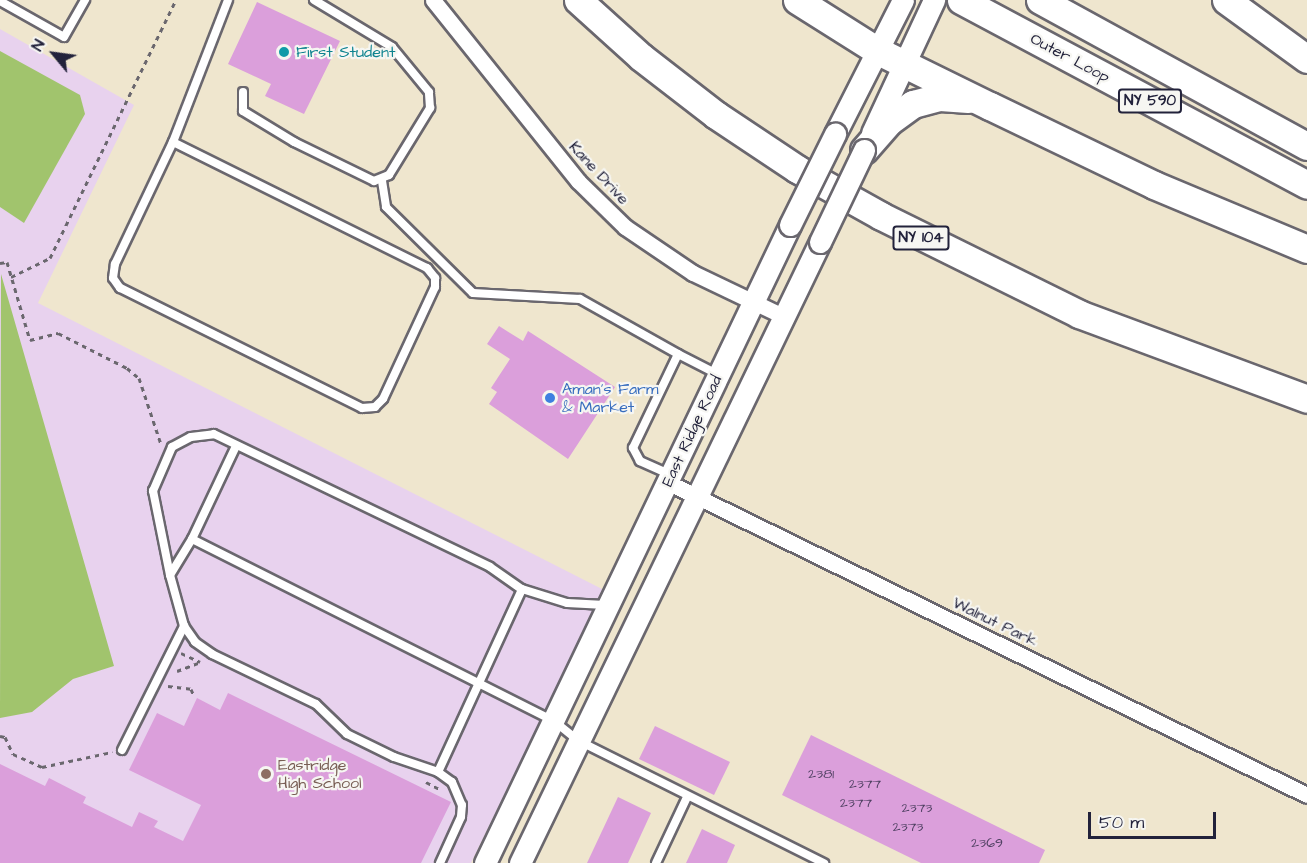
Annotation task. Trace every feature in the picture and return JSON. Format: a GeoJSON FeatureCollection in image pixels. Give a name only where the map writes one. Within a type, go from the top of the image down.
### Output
{"type":"FeatureCollection","features":[{"type":"Feature","properties":{"kind":"highway","name":"NY 104"},"geometry":{"type":"LineString","coordinates":[[578,0],[641,57],[716,115],[806,174],[899,226],[1079,314],[1307,399]]}},
{"type":"Feature","properties":{"kind":"highway"},"geometry":{"type":"LineString","coordinates":[[797,0],[876,50],[990,106],[1174,194],[1307,249]]}},
{"type":"Feature","properties":{"kind":"highway","name":"Outer Loop"},"geometry":{"type":"LineString","coordinates":[[961,0],[1307,185]]}},
{"type":"Feature","properties":{"kind":"highway","name":"NY 590"},"geometry":{"type":"LineString","coordinates":[[1040,0],[1307,146]]}},
{"type":"Feature","properties":{"kind":"highway"},"geometry":{"type":"LineString","coordinates":[[1226,0],[1307,59]]}},
{"type":"Feature","properties":{"kind":"highway"},"geometry":{"type":"LineString","coordinates":[[864,150],[894,117],[919,101],[955,97],[990,106]]}},
{"type":"Feature","properties":{"kind":"main road","name":"East Ridge Road"},"geometry":{"type":"LineString","coordinates":[[485,863],[790,225],[903,0]]}},
{"type":"Feature","properties":{"kind":"main road","name":"East Ridge Road"},"geometry":{"type":"LineString","coordinates":[[520,863],[785,317],[934,0]]}},
{"type":"Feature","properties":{"kind":"street","name":"Kane Drive"},"geometry":{"type":"LineString","coordinates":[[433,0],[578,181],[625,227],[679,265],[785,317]]}},
{"type":"Feature","properties":{"kind":"street","name":"Walnut Park"},"geometry":{"type":"LineString","coordinates":[[669,479],[697,497],[1307,795]]}},
{"type":"Feature","properties":{"kind":"lane"},"geometry":{"type":"LineString","coordinates":[[0,1],[64,37],[85,0]]}},
{"type":"Feature","properties":{"kind":"lane"},"geometry":{"type":"LineString","coordinates":[[173,142],[427,268],[435,278],[430,298],[383,399],[375,407],[362,408],[120,288],[113,278],[115,264],[173,142],[228,0]]}},
{"type":"Feature","properties":{"kind":"lane"},"geometry":{"type":"LineString","coordinates":[[314,0],[392,47],[429,92],[430,108],[382,180],[386,207],[473,293],[580,299],[718,375]]}},
{"type":"Feature","properties":{"kind":"lane"},"geometry":{"type":"LineString","coordinates":[[243,92],[243,111],[294,142],[374,181],[382,180]]}},
{"type":"Feature","properties":{"kind":"lane"},"geometry":{"type":"LineString","coordinates":[[669,479],[640,461],[633,448],[678,354]]}},
{"type":"Feature","properties":{"kind":"lane"},"geometry":{"type":"LineString","coordinates":[[440,863],[457,830],[462,805],[452,782],[438,772],[394,757],[347,734],[316,704],[212,654],[195,642],[184,626],[170,574],[153,491],[172,447],[190,437],[214,434],[490,567],[522,589],[567,603],[609,604]]}},
{"type":"Feature","properties":{"kind":"lane"},"geometry":{"type":"LineString","coordinates":[[170,574],[192,539],[236,446]]}},
{"type":"Feature","properties":{"kind":"lane"},"geometry":{"type":"LineString","coordinates":[[192,539],[554,721],[579,741],[687,797],[824,863]]}},
{"type":"Feature","properties":{"kind":"lane"},"geometry":{"type":"LineString","coordinates":[[438,772],[481,684],[522,589]]}},
{"type":"Feature","properties":{"kind":"lane"},"geometry":{"type":"LineString","coordinates":[[123,750],[184,626]]}},
{"type":"Feature","properties":{"kind":"lane"},"geometry":{"type":"LineString","coordinates":[[656,863],[687,797]]}},
{"type":"Feature","properties":{"kind":"path"},"geometry":{"type":"LineString","coordinates":[[11,277],[50,258],[176,0]]}},
{"type":"Feature","properties":{"kind":"path"},"geometry":{"type":"LineString","coordinates":[[0,263],[7,262],[30,340],[58,333],[127,368],[139,378],[161,444],[172,447]]}},
{"type":"Feature","properties":{"kind":"path"},"geometry":{"type":"LineString","coordinates":[[170,686],[181,666],[200,662]]}},
{"type":"Feature","properties":{"kind":"path"},"geometry":{"type":"LineString","coordinates":[[157,680],[170,686],[191,689],[194,696]]}},
{"type":"Feature","properties":{"kind":"path"},"geometry":{"type":"LineString","coordinates":[[0,736],[5,736],[13,754],[42,767],[123,750]]}},
{"type":"Feature","properties":{"kind":"shaded area"},"geometry":{"type":"Polygon","coordinates":[[[0,29],[134,105],[38,303],[604,590],[471,863],[0,863],[0,29]]]}},
{"type":"Feature","properties":{"kind":"green space"},"geometry":{"type":"Polygon","coordinates":[[[0,51],[80,95],[85,114],[24,223],[0,207],[0,51]]]}},
{"type":"Feature","properties":{"kind":"green space"},"geometry":{"type":"Polygon","coordinates":[[[1,274],[114,666],[73,679],[32,712],[0,718],[1,274]]]}},
{"type":"Feature","properties":{"kind":"building","name":"First Student"},"geometry":{"type":"Polygon","coordinates":[[[257,2],[340,41],[304,114],[265,96],[271,84],[228,64],[257,2]]]}},
{"type":"Feature","properties":{"kind":"building","name":"Aman's Farm & Market"},"geometry":{"type":"Polygon","coordinates":[[[499,326],[523,341],[528,331],[615,387],[568,459],[489,404],[497,392],[491,388],[510,359],[487,344],[499,326]]]}},
{"type":"Feature","properties":{"kind":"building","name":"Eastridge High School"},"geometry":{"type":"Polygon","coordinates":[[[228,693],[451,802],[421,863],[0,863],[0,764],[45,786],[49,778],[86,797],[83,803],[132,827],[139,812],[158,821],[154,827],[183,841],[201,805],[129,770],[157,713],[184,726],[197,698],[220,710],[228,693]]]}},
{"type":"Feature","properties":{"kind":"building"},"geometry":{"type":"Polygon","coordinates":[[[655,726],[730,762],[714,795],[639,759],[655,726]]]}},
{"type":"Feature","properties":{"kind":"building"},"geometry":{"type":"Polygon","coordinates":[[[811,735],[1045,850],[1039,863],[921,863],[782,795],[811,735]]]}},
{"type":"Feature","properties":{"kind":"building"},"geometry":{"type":"Polygon","coordinates":[[[618,797],[651,813],[628,863],[587,863],[618,797]]]}},
{"type":"Feature","properties":{"kind":"building"},"geometry":{"type":"Polygon","coordinates":[[[702,829],[735,845],[727,863],[686,863],[702,829]]]}},
{"type":"Feature","properties":{"kind":"place","name":"First Student"},"geometry":{"type":"Point","coordinates":[284,52]}},
{"type":"Feature","properties":{"kind":"place","name":"Aman's Farm & Market"},"geometry":{"type":"Point","coordinates":[550,398]}},
{"type":"Feature","properties":{"kind":"place","name":"Eastridge High School"},"geometry":{"type":"Point","coordinates":[266,774]}}]}
